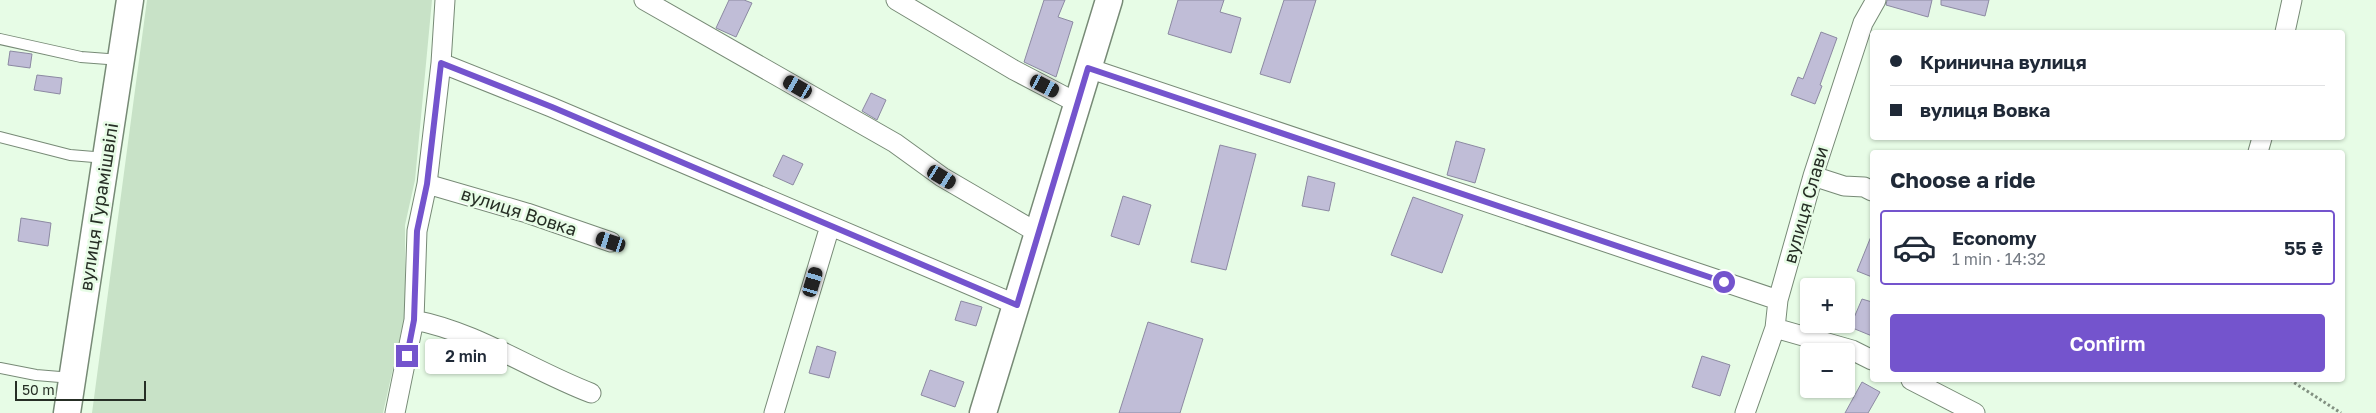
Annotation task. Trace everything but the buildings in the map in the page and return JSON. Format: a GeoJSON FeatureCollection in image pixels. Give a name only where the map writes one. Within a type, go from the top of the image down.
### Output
{"type":"FeatureCollection","features":[{"type":"Feature","properties":{"kind":"street","name":"вулиця Гурамішвілі"},"geometry":{"type":"LineString","coordinates":[[67,413],[130,0]]}},
{"type":"Feature","properties":{"kind":"street"},"geometry":{"type":"LineString","coordinates":[[395,413],[414,320],[417,231],[427,184],[441,63],[445,0]]}},
{"type":"Feature","properties":{"kind":"street"},"geometry":{"type":"LineString","coordinates":[[644,0],[681,19],[896,143],[942,177],[1038,234]]}},
{"type":"Feature","properties":{"kind":"street"},"geometry":{"type":"LineString","coordinates":[[896,0],[1014,70],[1077,103]]}},
{"type":"Feature","properties":{"kind":"street"},"geometry":{"type":"LineString","coordinates":[[983,413],[1109,0]]}},
{"type":"Feature","properties":{"kind":"street","name":"вулиця Слави"},"geometry":{"type":"LineString","coordinates":[[1745,413],[1776,328],[1778,300],[1813,176],[1863,23],[1876,0]]}},
{"type":"Feature","properties":{"kind":"street"},"geometry":{"type":"LineString","coordinates":[[2285,30],[2292,0]]}},
{"type":"Feature","properties":{"kind":"street"},"geometry":{"type":"LineString","coordinates":[[441,63],[552,107],[1017,305]]}},
{"type":"Feature","properties":{"kind":"street"},"geometry":{"type":"LineString","coordinates":[[1088,68],[1778,300]]}},
{"type":"Feature","properties":{"kind":"street"},"geometry":{"type":"LineString","coordinates":[[1813,176],[1844,186],[1864,187],[1870,190]]}},
{"type":"Feature","properties":{"kind":"street","name":"вулиця Вовка"},"geometry":{"type":"LineString","coordinates":[[427,184],[527,213],[611,242]]}},
{"type":"Feature","properties":{"kind":"street"},"geometry":{"type":"LineString","coordinates":[[774,413],[830,226]]}},
{"type":"Feature","properties":{"kind":"street"},"geometry":{"type":"LineString","coordinates":[[414,320],[438,325],[516,357],[567,384],[590,393]]}},
{"type":"Feature","properties":{"kind":"street"},"geometry":{"type":"LineString","coordinates":[[1776,328],[1852,350],[1870,359]]}},
{"type":"Feature","properties":{"kind":"street"},"geometry":{"type":"LineString","coordinates":[[1914,382],[1974,413]]}},
{"type":"Feature","properties":{"kind":"lane"},"geometry":{"type":"LineString","coordinates":[[0,39],[81,57],[122,60]]}},
{"type":"Feature","properties":{"kind":"lane"},"geometry":{"type":"LineString","coordinates":[[0,137],[70,155],[107,158]]}},
{"type":"Feature","properties":{"kind":"lane"},"geometry":{"type":"LineString","coordinates":[[0,368],[36,375],[73,378]]}},
{"type":"Feature","properties":{"kind":"path"},"geometry":{"type":"LineString","coordinates":[[2293,382],[2341,413]]}},
{"type":"Feature","properties":{"kind":"green space"},"geometry":{"type":"Polygon","coordinates":[[[147,0],[432,0],[415,180],[405,225],[405,315],[383,413],[92,413],[147,0]]]}},
{"type":"Feature","properties":{"kind":"route"},"geometry":{"type":"LineString","coordinates":[[407,356],[414,320],[417,231],[427,184],[441,63],[552,107],[973,288],[1017,305],[1088,68],[1724,282]]}}]}
